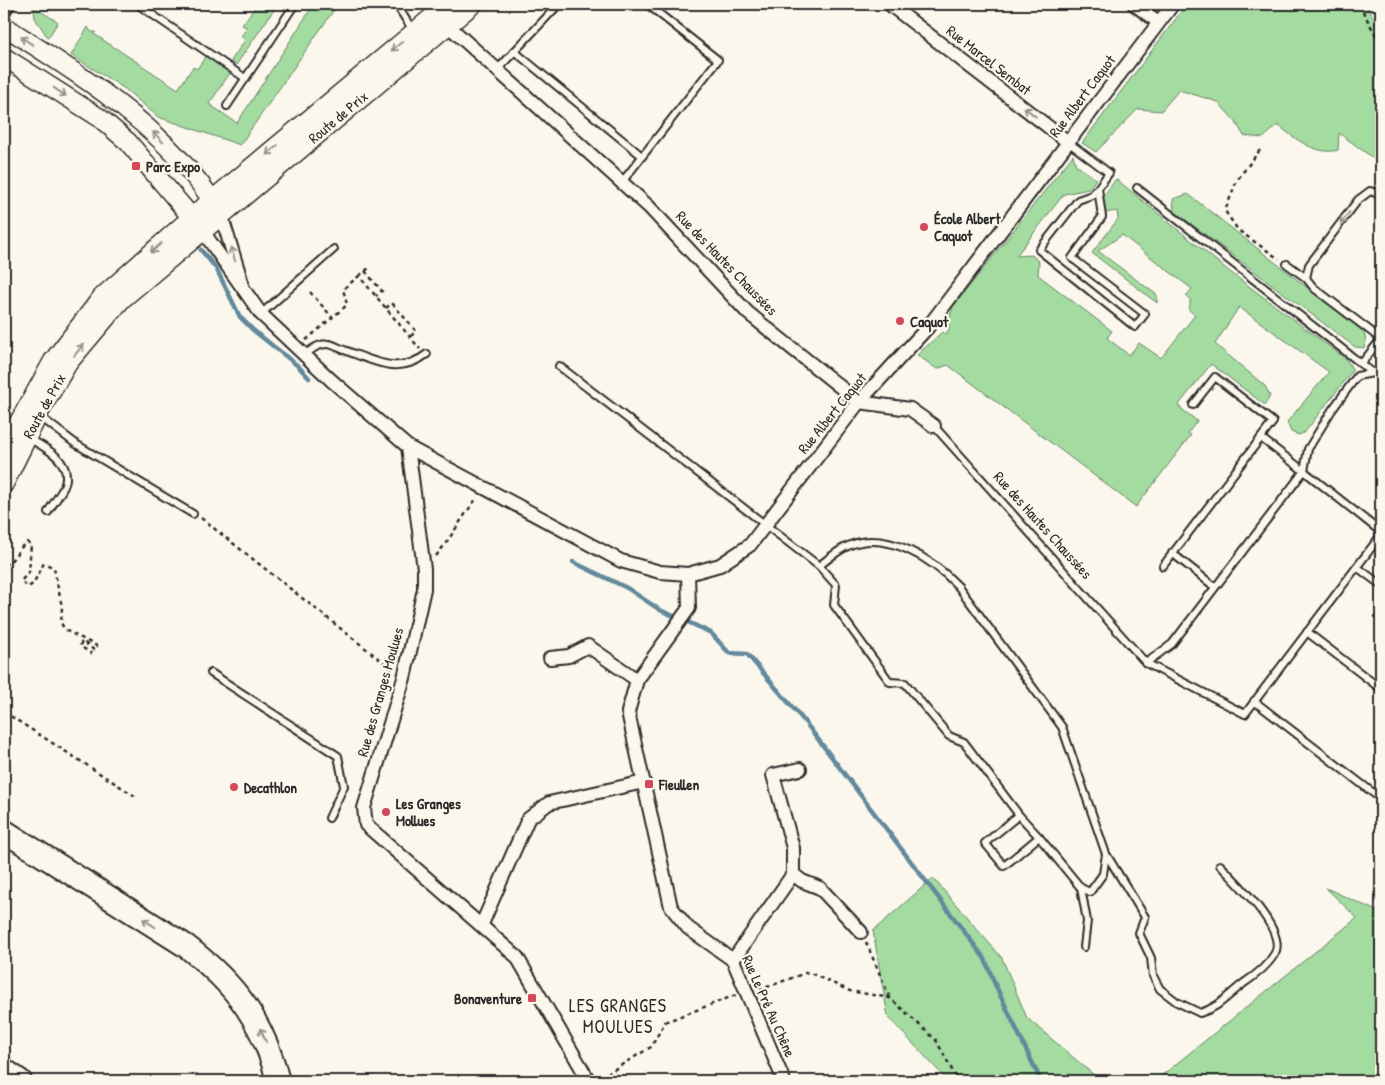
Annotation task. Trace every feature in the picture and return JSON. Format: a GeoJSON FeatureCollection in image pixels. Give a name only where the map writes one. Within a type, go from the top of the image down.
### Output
{"type":"FeatureCollection","features":[{"type":"Feature","properties":{"kind":"highway"},"geometry":{"type":"LineString","coordinates":[[4,830],[186,946],[213,967],[239,994],[258,1025],[270,1050],[278,1081]]}},
{"type":"Feature","properties":{"kind":"highway"},"geometry":{"type":"LineString","coordinates":[[4,1070],[20,1081]]}},
{"type":"Feature","properties":{"kind":"main road","name":"Route de Prix"},"geometry":{"type":"LineString","coordinates":[[4,484],[26,438],[31,412],[53,361],[102,298],[217,207],[419,38],[444,14],[473,4]]}},
{"type":"Feature","properties":{"kind":"main road"},"geometry":{"type":"LineString","coordinates":[[4,26],[106,92],[156,133],[217,207]]}},
{"type":"Feature","properties":{"kind":"main road"},"geometry":{"type":"LineString","coordinates":[[4,57],[100,118],[128,142],[197,223]]}},
{"type":"Feature","properties":{"kind":"main road","name":"Route de Prix"},"geometry":{"type":"LineString","coordinates":[[4,449],[31,412]]}},
{"type":"Feature","properties":{"kind":"street"},"geometry":{"type":"LineString","coordinates":[[4,11],[8,4]]}},
{"type":"Feature","properties":{"kind":"street","name":"Rue Marcel Sembat"},"geometry":{"type":"LineString","coordinates":[[889,4],[1068,142]]}},
{"type":"Feature","properties":{"kind":"street"},"geometry":{"type":"LineString","coordinates":[[1134,4],[1158,22]]}},
{"type":"Feature","properties":{"kind":"street","name":"Rue Albert Caquot"},"geometry":{"type":"LineString","coordinates":[[408,447],[621,561],[660,572],[688,574],[720,565],[750,545],[859,402],[928,327],[1173,4]]}},
{"type":"Feature","properties":{"kind":"street","name":"Rue des Hautes Chaussées"},"geometry":{"type":"LineString","coordinates":[[444,14],[498,70],[649,207],[748,313],[859,402],[910,409],[934,426]]}},
{"type":"Feature","properties":{"kind":"street"},"geometry":{"type":"LineString","coordinates":[[217,207],[246,295]]}},
{"type":"Feature","properties":{"kind":"street"},"geometry":{"type":"LineString","coordinates":[[197,223],[261,314],[408,447]]}},
{"type":"Feature","properties":{"kind":"street","name":"Rue des Granges Moulues"},"geometry":{"type":"LineString","coordinates":[[408,447],[424,569],[424,589],[404,678],[364,808],[366,826],[482,924],[517,957],[589,1081]]}},
{"type":"Feature","properties":{"kind":"street","name":"Rue Le Pré Au Chêne"},"geometry":{"type":"LineString","coordinates":[[688,574],[689,608],[637,680],[628,712],[671,907],[688,928],[732,960],[748,992],[784,1081]]}},
{"type":"Feature","properties":{"kind":"street"},"geometry":{"type":"LineString","coordinates":[[550,658],[569,656],[588,646],[637,680]]}},
{"type":"Feature","properties":{"kind":"street"},"geometry":{"type":"LineString","coordinates":[[732,960],[793,874],[793,848],[773,775],[800,769]]}},
{"type":"Feature","properties":{"kind":"street"},"geometry":{"type":"LineString","coordinates":[[482,924],[528,819],[549,803],[644,782]]}},
{"type":"Feature","properties":{"kind":"street"},"geometry":{"type":"LineString","coordinates":[[793,874],[802,881],[820,888],[862,932]]}},
{"type":"Feature","properties":{"kind":"lane"},"geometry":{"type":"LineString","coordinates":[[137,4],[245,78]]}},
{"type":"Feature","properties":{"kind":"lane"},"geometry":{"type":"LineString","coordinates":[[227,106],[296,4]]}},
{"type":"Feature","properties":{"kind":"lane"},"geometry":{"type":"LineString","coordinates":[[396,4],[419,38]]}},
{"type":"Feature","properties":{"kind":"lane"},"geometry":{"type":"LineString","coordinates":[[498,70],[558,4]]}},
{"type":"Feature","properties":{"kind":"lane"},"geometry":{"type":"LineString","coordinates":[[622,182],[718,60],[648,4]]}},
{"type":"Feature","properties":{"kind":"lane"},"geometry":{"type":"LineString","coordinates":[[514,51],[642,156]]}},
{"type":"Feature","properties":{"kind":"lane"},"geometry":{"type":"LineString","coordinates":[[1068,142],[1109,174],[1092,195],[1078,200],[1039,250],[1135,327],[1145,314],[1072,258],[1102,217],[1098,188]]}},
{"type":"Feature","properties":{"kind":"lane"},"geometry":{"type":"LineString","coordinates":[[1137,188],[1381,379]]}},
{"type":"Feature","properties":{"kind":"lane"},"geometry":{"type":"LineString","coordinates":[[1306,278],[1308,265],[1358,200],[1370,191],[1381,195]]}},
{"type":"Feature","properties":{"kind":"lane"},"geometry":{"type":"LineString","coordinates":[[261,314],[334,249]]}},
{"type":"Feature","properties":{"kind":"lane"},"geometry":{"type":"LineString","coordinates":[[1287,264],[1306,278],[1314,288],[1381,339],[1361,364]]}},
{"type":"Feature","properties":{"kind":"lane"},"geometry":{"type":"LineString","coordinates":[[300,351],[328,344],[376,363],[402,367],[418,361],[427,354]]}},
{"type":"Feature","properties":{"kind":"lane"},"geometry":{"type":"LineString","coordinates":[[559,366],[819,566],[836,585],[834,605],[890,682],[905,682],[949,736],[964,742],[1019,815],[1081,888],[1090,892],[1096,885],[1103,874],[1106,854]]}},
{"type":"Feature","properties":{"kind":"lane"},"geometry":{"type":"LineString","coordinates":[[1261,438],[1304,471],[1381,534],[1245,714],[1146,663],[1172,644],[1304,471],[1308,449],[1332,410],[1357,376],[1372,373]]}},
{"type":"Feature","properties":{"kind":"lane"},"geometry":{"type":"LineString","coordinates":[[1163,566],[1273,422],[1215,377],[1193,405]]}},
{"type":"Feature","properties":{"kind":"lane"},"geometry":{"type":"LineString","coordinates":[[31,412],[76,444],[193,514]]}},
{"type":"Feature","properties":{"kind":"lane","name":"Rue des Hautes Chaussées"},"geometry":{"type":"LineString","coordinates":[[934,426],[1146,663]]}},
{"type":"Feature","properties":{"kind":"lane"},"geometry":{"type":"LineString","coordinates":[[26,438],[54,453],[64,466],[65,483],[48,512]]}},
{"type":"Feature","properties":{"kind":"lane"},"geometry":{"type":"LineString","coordinates":[[819,566],[848,546],[874,540],[910,550],[945,573],[958,586],[1062,727],[1106,854],[1145,917],[1139,933],[1150,958],[1153,976],[1160,989],[1177,1002],[1200,1013],[1215,1008],[1262,969],[1276,952],[1276,936],[1268,921],[1220,865]]}},
{"type":"Feature","properties":{"kind":"lane"},"geometry":{"type":"LineString","coordinates":[[1172,553],[1216,587]]}},
{"type":"Feature","properties":{"kind":"lane"},"geometry":{"type":"LineString","coordinates":[[1357,567],[1381,585]]}},
{"type":"Feature","properties":{"kind":"lane"},"geometry":{"type":"LineString","coordinates":[[1307,632],[1381,689]]}},
{"type":"Feature","properties":{"kind":"lane"},"geometry":{"type":"LineString","coordinates":[[211,673],[338,756],[344,786],[329,818]]}},
{"type":"Feature","properties":{"kind":"lane"},"geometry":{"type":"LineString","coordinates":[[1254,701],[1381,799]]}},
{"type":"Feature","properties":{"kind":"lane"},"geometry":{"type":"LineString","coordinates":[[1019,815],[986,843],[1004,866],[1039,837]]}},
{"type":"Feature","properties":{"kind":"lane"},"geometry":{"type":"LineString","coordinates":[[1081,888],[1087,920],[1084,947]]}},
{"type":"Feature","properties":{"kind":"path"},"geometry":{"type":"LineString","coordinates":[[1359,4],[1381,44]]}},
{"type":"Feature","properties":{"kind":"path"},"geometry":{"type":"LineString","coordinates":[[1260,150],[1237,180],[1225,211],[1238,230],[1287,264]]}},
{"type":"Feature","properties":{"kind":"path"},"geometry":{"type":"LineString","coordinates":[[300,351],[332,317],[347,305],[343,289],[369,268]]}},
{"type":"Feature","properties":{"kind":"path"},"geometry":{"type":"LineString","coordinates":[[365,271],[382,291],[376,296]]}},
{"type":"Feature","properties":{"kind":"path"},"geometry":{"type":"LineString","coordinates":[[359,276],[410,337],[427,354]]}},
{"type":"Feature","properties":{"kind":"path"},"geometry":{"type":"LineString","coordinates":[[310,292],[332,317]]}},
{"type":"Feature","properties":{"kind":"path"},"geometry":{"type":"LineString","coordinates":[[386,308],[392,303],[416,331],[410,337]]}},
{"type":"Feature","properties":{"kind":"path"},"geometry":{"type":"LineString","coordinates":[[424,569],[451,537],[460,520],[484,488]]}},
{"type":"Feature","properties":{"kind":"path"},"geometry":{"type":"LineString","coordinates":[[193,514],[404,678]]}},
{"type":"Feature","properties":{"kind":"path"},"geometry":{"type":"LineString","coordinates":[[4,565],[11,561],[23,545],[28,542],[31,544],[29,572],[21,580],[24,586],[28,588],[33,584],[44,563],[54,568],[62,608],[61,623],[65,630],[97,646],[94,650],[82,641],[80,646],[92,654]]}},
{"type":"Feature","properties":{"kind":"path"},"geometry":{"type":"LineString","coordinates":[[4,712],[135,796]]}},
{"type":"Feature","properties":{"kind":"path"},"geometry":{"type":"LineString","coordinates":[[862,932],[890,998],[936,1040],[958,1081]]}},
{"type":"Feature","properties":{"kind":"path"},"geometry":{"type":"LineString","coordinates":[[594,1081],[652,1047],[665,1022],[808,972],[850,991],[890,998]]}},
{"type":"Feature","properties":{"kind":"green space"},"geometry":{"type":"Polygon","coordinates":[[[33,4],[40,4],[37,9],[58,22],[48,38],[35,18],[33,4]]]}},
{"type":"Feature","properties":{"kind":"green space"},"geometry":{"type":"Polygon","coordinates":[[[257,4],[278,4],[236,65],[231,61],[245,40],[241,36],[247,28],[242,25],[257,4]]]}},
{"type":"Feature","properties":{"kind":"green space"},"geometry":{"type":"Polygon","coordinates":[[[314,4],[338,4],[240,145],[158,117],[125,89],[71,55],[88,27],[91,32],[96,32],[94,34],[178,89],[193,67],[197,69],[206,56],[230,73],[209,104],[237,123],[314,4]]]}},
{"type":"Feature","properties":{"kind":"green space"},"geometry":{"type":"Polygon","coordinates":[[[1187,4],[1366,4],[1381,31],[1381,164],[1339,133],[1338,150],[1330,151],[1306,145],[1278,125],[1263,138],[1244,136],[1235,121],[1218,102],[1179,90],[1161,111],[1138,109],[1096,152],[1082,143],[1187,4]]]}},
{"type":"Feature","properties":{"kind":"green space"},"geometry":{"type":"Polygon","coordinates":[[[1073,155],[1076,165],[1096,179],[1089,189],[1064,194],[1016,256],[1032,255],[1039,262],[1038,275],[1112,331],[1107,338],[1129,355],[1139,343],[1161,358],[1195,315],[1188,309],[1190,299],[1186,296],[1192,289],[1122,235],[1098,251],[1157,295],[1157,303],[1092,253],[1118,219],[1117,211],[1104,213],[1102,198],[1116,179],[1230,272],[1346,359],[1353,370],[1305,432],[1299,435],[1291,432],[1287,422],[1329,372],[1239,307],[1215,344],[1265,386],[1270,396],[1265,405],[1211,364],[1178,406],[1197,421],[1188,433],[1191,435],[1136,507],[948,365],[937,369],[917,355],[942,332],[946,334],[950,327],[947,325],[953,307],[1073,155]]]}},
{"type":"Feature","properties":{"kind":"green space"},"geometry":{"type":"Polygon","coordinates":[[[1188,194],[1364,332],[1366,341],[1364,348],[1355,347],[1174,211],[1173,199],[1188,194]]]}},
{"type":"Feature","properties":{"kind":"green space"},"geometry":{"type":"Polygon","coordinates":[[[933,878],[1002,958],[1027,1018],[1101,1081],[948,1081],[888,1017],[873,931],[933,878]]]}},
{"type":"Feature","properties":{"kind":"green space"},"geometry":{"type":"Polygon","coordinates":[[[1326,888],[1381,913],[1381,1081],[1155,1081],[1357,918],[1326,888]]]}},
{"type":"Feature","properties":{"kind":"waterway"},"geometry":{"type":"LineString","coordinates":[[201,250],[216,268],[240,317],[253,330],[298,366],[309,378]]}},
{"type":"Feature","properties":{"kind":"waterway"},"geometry":{"type":"LineString","coordinates":[[573,562],[627,588],[660,610],[676,617]]}},
{"type":"Feature","properties":{"kind":"waterway"},"geometry":{"type":"LineString","coordinates":[[686,621],[711,633],[729,653],[747,654],[805,722],[985,959],[1041,1081]]}},
{"type":"Feature","properties":{"kind":"place","name":"Parc Expo"},"geometry":{"type":"Point","coordinates":[136,166]}},
{"type":"Feature","properties":{"kind":"place","name":"École Albert Caquot"},"geometry":{"type":"Point","coordinates":[924,227]}},
{"type":"Feature","properties":{"kind":"place","name":"Caquot"},"geometry":{"type":"Point","coordinates":[900,321]}},
{"type":"Feature","properties":{"kind":"place","name":"Fieullen"},"geometry":{"type":"Point","coordinates":[649,784]}},
{"type":"Feature","properties":{"kind":"place","name":"Decathlon"},"geometry":{"type":"Point","coordinates":[234,787]}},
{"type":"Feature","properties":{"kind":"place","name":"Les Granges Mollues"},"geometry":{"type":"Point","coordinates":[386,812]}},
{"type":"Feature","properties":{"kind":"place","name":"Bonaventure"},"geometry":{"type":"Point","coordinates":[532,998]}},
{"type":"Feature","properties":{"kind":"district","name":"LES GRANGES MOULUES"},"geometry":{"type":"Point","coordinates":[618,1015]}}]}
